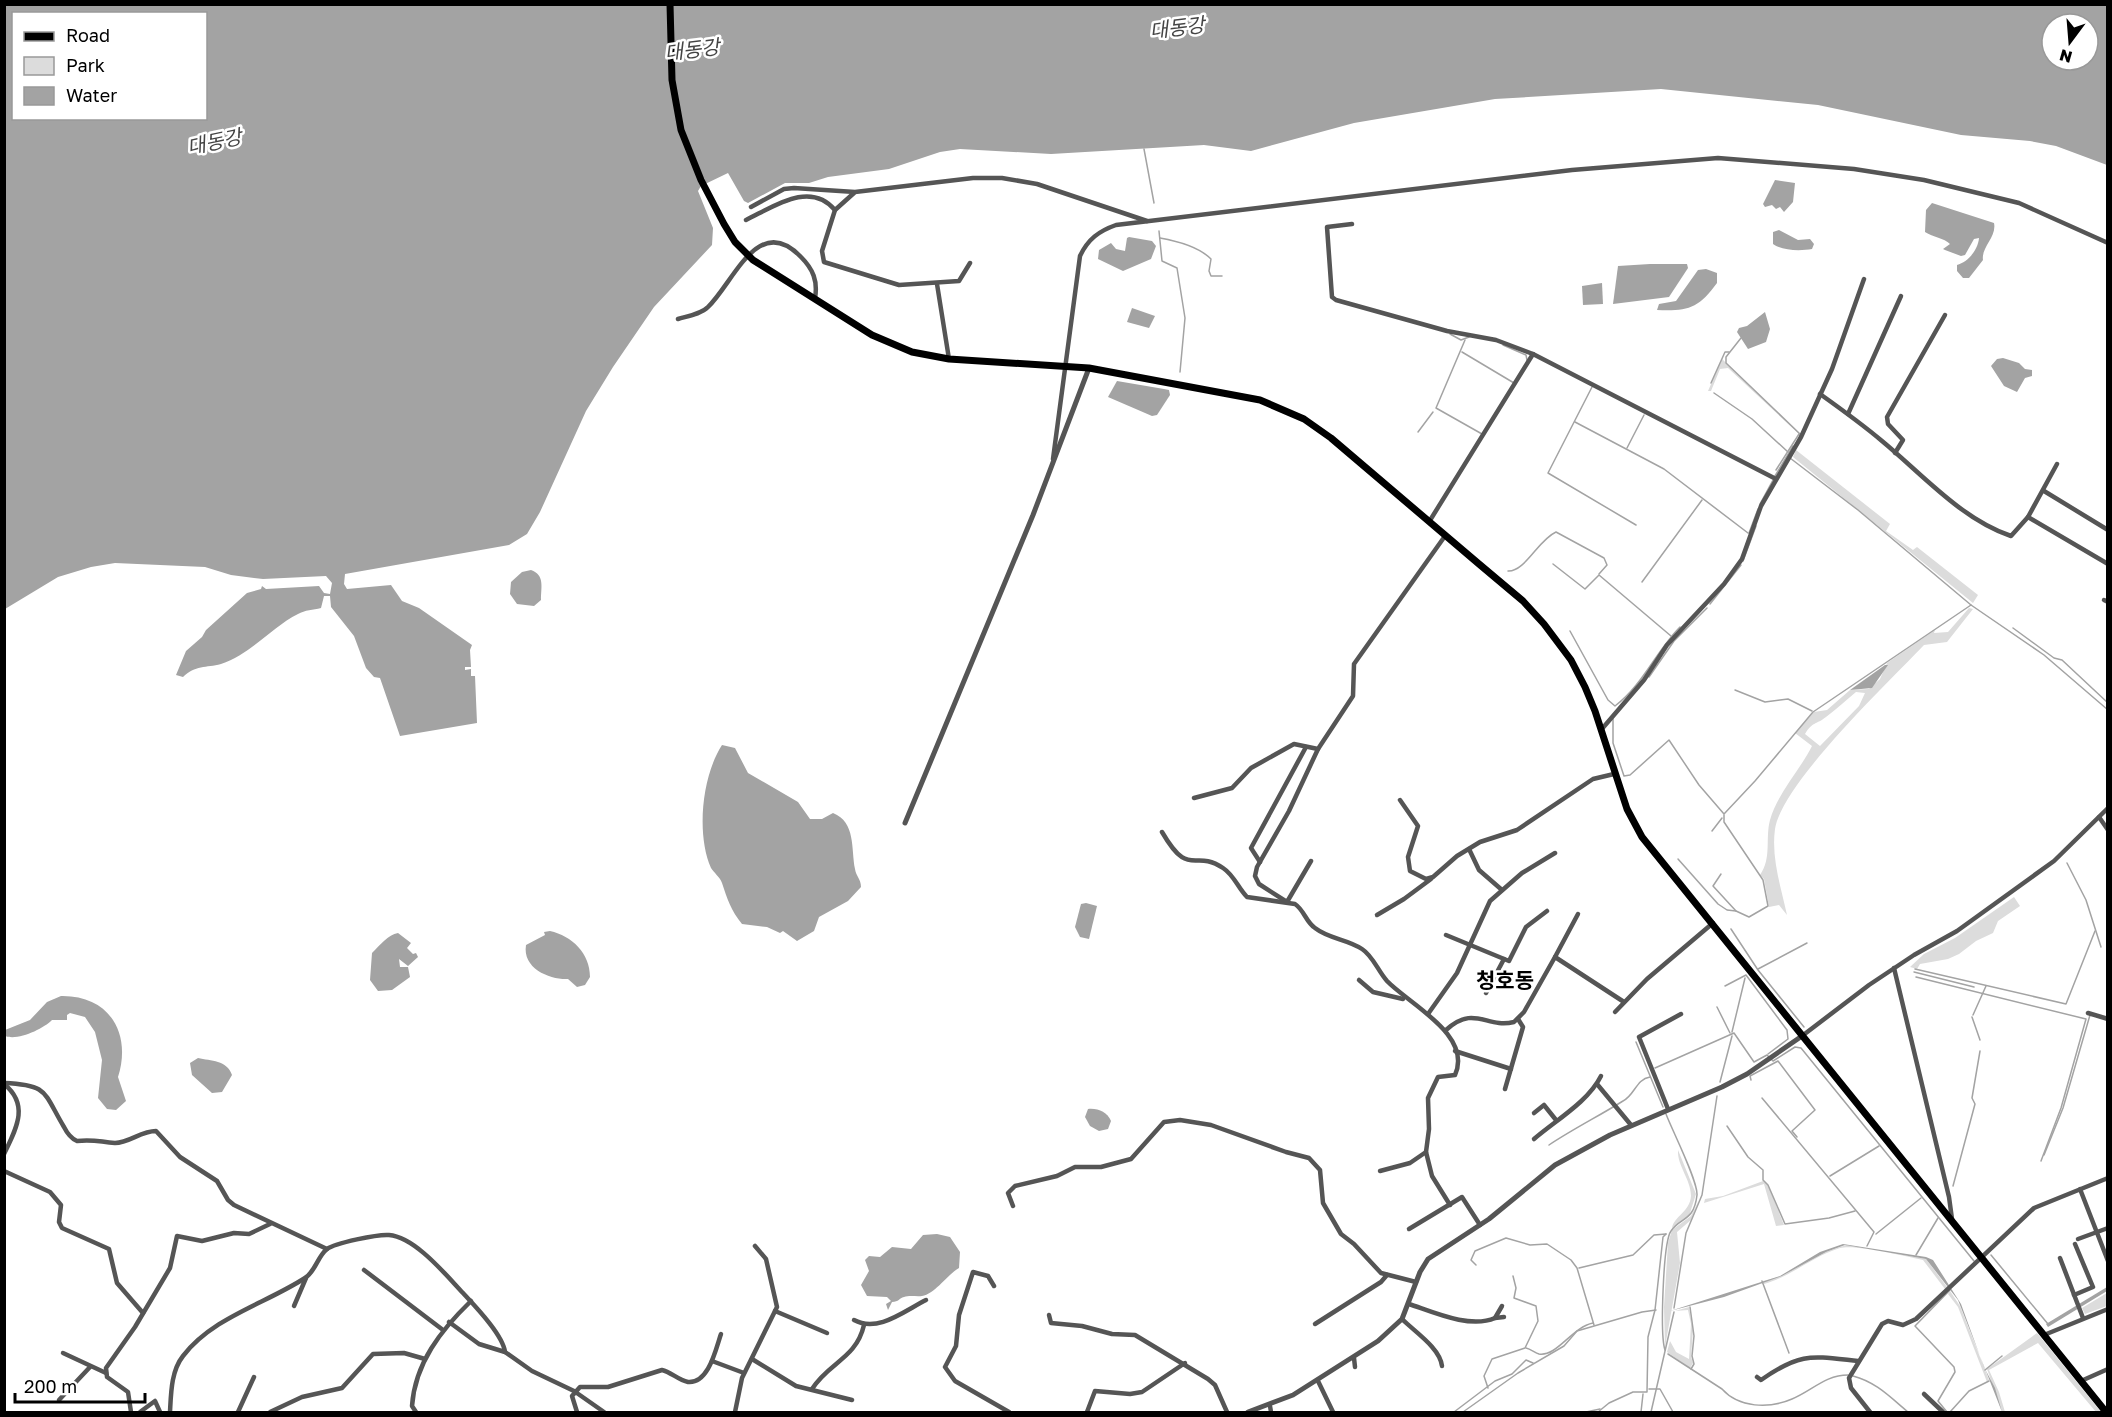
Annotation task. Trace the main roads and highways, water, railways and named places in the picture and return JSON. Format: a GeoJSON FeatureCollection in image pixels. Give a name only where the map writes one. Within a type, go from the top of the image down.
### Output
{"type":"FeatureCollection","features":[{"type":"Feature","properties":{"kind":"main road"},"geometry":{"type":"LineString","coordinates":[[670,4],[674,97],[688,150],[735,242],[753,260],[872,335],[895,346],[930,357],[1089,368],[1234,394],[1283,408],[1331,438],[1523,601],[1544,624],[1570,660],[1585,687],[1627,809],[1642,837],[2106,1413]]}},
{"type":"Feature","properties":{"kind":"water","name":"대동강"},"geometry":{"type":"Polygon","coordinates":[[[4,5],[2107,5],[2107,165],[2056,146],[2030,141],[1961,135],[1818,105],[1661,89],[1495,99],[1354,123],[1251,151],[1204,145],[1051,154],[960,149],[940,152],[889,169],[828,177],[809,183],[785,183],[748,203],[744,201],[728,173],[701,186],[698,191],[713,228],[712,245],[654,307],[613,367],[586,411],[540,512],[527,534],[509,545],[345,574],[344,584],[347,589],[391,585],[402,601],[419,608],[472,645],[471,667],[465,667],[465,670],[471,669],[471,676],[475,676],[477,723],[400,736],[380,678],[374,677],[366,668],[354,636],[331,607],[330,596],[324,596],[321,608],[303,612],[288,619],[232,660],[196,669],[183,677],[176,675],[186,651],[247,593],[261,589],[262,586],[266,589],[319,586],[324,593],[330,594],[332,583],[326,576],[263,579],[231,575],[205,567],[115,563],[91,567],[58,577],[5,609],[4,5]]]}},
{"type":"Feature","properties":{"kind":"water"},"geometry":{"type":"Polygon","coordinates":[[[1775,180],[1795,183],[1793,202],[1784,212],[1780,207],[1776,209],[1772,205],[1765,207],[1763,204],[1775,180]]]}},
{"type":"Feature","properties":{"kind":"water"},"geometry":{"type":"Polygon","coordinates":[[[1932,203],[1994,223],[1993,233],[1984,251],[1983,260],[1969,278],[1963,278],[1957,271],[1957,265],[1972,255],[1979,238],[1974,239],[1965,255],[1961,256],[1943,249],[1950,244],[1925,232],[1926,210],[1932,203]]]}},
{"type":"Feature","properties":{"kind":"water"},"geometry":{"type":"Polygon","coordinates":[[[1779,230],[1798,240],[1810,239],[1814,244],[1812,249],[1792,250],[1773,244],[1773,232],[1779,230]]]}},
{"type":"Feature","properties":{"kind":"water"},"geometry":{"type":"Polygon","coordinates":[[[1129,237],[1152,241],[1156,246],[1151,259],[1123,271],[1098,259],[1099,250],[1111,243],[1116,249],[1125,251],[1129,237]]]}},
{"type":"Feature","properties":{"kind":"water"},"geometry":{"type":"Polygon","coordinates":[[[1687,264],[1688,268],[1669,297],[1613,304],[1618,266],[1687,264]]]}},
{"type":"Feature","properties":{"kind":"water"},"geometry":{"type":"Polygon","coordinates":[[[1706,269],[1717,273],[1717,283],[1704,298],[1685,309],[1657,310],[1659,304],[1676,301],[1698,270],[1706,269]]]}},
{"type":"Feature","properties":{"kind":"water"},"geometry":{"type":"Polygon","coordinates":[[[1602,283],[1603,304],[1583,305],[1582,286],[1602,283]]]}},
{"type":"Feature","properties":{"kind":"water"},"geometry":{"type":"Polygon","coordinates":[[[1132,308],[1155,316],[1149,328],[1127,322],[1132,308]]]}},
{"type":"Feature","properties":{"kind":"water"},"geometry":{"type":"Polygon","coordinates":[[[1765,312],[1770,329],[1766,342],[1748,349],[1737,332],[1739,328],[1747,326],[1765,312]]]}},
{"type":"Feature","properties":{"kind":"water"},"geometry":{"type":"Polygon","coordinates":[[[2003,358],[2032,370],[2032,376],[2025,378],[2017,392],[2004,386],[1991,366],[1997,359],[2003,358]]]}},
{"type":"Feature","properties":{"kind":"water"},"geometry":{"type":"Polygon","coordinates":[[[1117,381],[1169,390],[1170,395],[1157,415],[1152,416],[1108,397],[1117,381]]]}},
{"type":"Feature","properties":{"kind":"water"},"geometry":{"type":"Polygon","coordinates":[[[531,570],[540,578],[541,600],[534,606],[517,604],[510,594],[511,582],[522,572],[531,570]]]}},
{"type":"Feature","properties":{"kind":"water"},"geometry":{"type":"Polygon","coordinates":[[[1888,665],[1872,688],[1850,690],[1888,665]]]}},
{"type":"Feature","properties":{"kind":"water"},"geometry":{"type":"Polygon","coordinates":[[[722,745],[735,748],[748,773],[798,802],[810,819],[822,819],[833,813],[846,823],[849,829],[856,874],[861,887],[848,901],[819,917],[814,931],[797,941],[783,931],[780,933],[767,927],[742,924],[732,909],[721,881],[711,868],[704,839],[703,805],[710,773],[722,745]]]}},
{"type":"Feature","properties":{"kind":"water"},"geometry":{"type":"Polygon","coordinates":[[[1081,904],[1097,906],[1089,939],[1080,937],[1075,927],[1081,904]]]}},
{"type":"Feature","properties":{"kind":"water"},"geometry":{"type":"Polygon","coordinates":[[[550,931],[572,941],[583,953],[587,960],[590,977],[585,985],[577,987],[568,979],[546,975],[528,961],[526,945],[545,935],[544,932],[550,931]]]}},
{"type":"Feature","properties":{"kind":"water"},"geometry":{"type":"Polygon","coordinates":[[[398,933],[411,943],[407,948],[413,954],[416,953],[418,957],[408,966],[399,959],[400,967],[408,967],[410,977],[392,990],[378,991],[370,980],[372,953],[387,938],[398,933]]]}},
{"type":"Feature","properties":{"kind":"water"},"geometry":{"type":"Polygon","coordinates":[[[61,996],[78,997],[92,1002],[113,1020],[119,1032],[122,1061],[118,1077],[126,1101],[116,1110],[107,1109],[98,1098],[102,1060],[95,1032],[85,1017],[70,1013],[67,1015],[67,1020],[52,1020],[43,1027],[17,1037],[5,1036],[5,1030],[30,1020],[47,1002],[61,996]]]}},
{"type":"Feature","properties":{"kind":"water"},"geometry":{"type":"Polygon","coordinates":[[[198,1058],[218,1062],[230,1070],[232,1075],[222,1092],[212,1093],[192,1075],[190,1063],[198,1058]]]}},
{"type":"Feature","properties":{"kind":"water"},"geometry":{"type":"Polygon","coordinates":[[[1088,1109],[1099,1110],[1107,1115],[1111,1121],[1108,1129],[1099,1131],[1090,1126],[1085,1117],[1088,1109]]]}},
{"type":"Feature","properties":{"kind":"water"},"geometry":{"type":"Polygon","coordinates":[[[937,1234],[950,1237],[960,1252],[959,1268],[932,1292],[892,1302],[888,1310],[886,1304],[891,1301],[887,1297],[867,1296],[861,1285],[869,1271],[865,1260],[869,1256],[880,1257],[892,1247],[911,1249],[923,1235],[937,1234]]]}},
{"type":"Feature","properties":{"kind":"water"},"geometry":{"type":"Polygon","coordinates":[[[1843,1244],[1933,1260],[1961,1304],[1980,1355],[1958,1300],[1926,1259],[1845,1245],[1826,1252],[1782,1276],[1724,1297],[1670,1311],[1780,1276],[1820,1252],[1843,1244]]]}},
{"type":"Feature","properties":{"kind":"water"},"geometry":{"type":"Polygon","coordinates":[[[2107,1287],[2107,1291],[2048,1327],[2046,1324],[2107,1287]]]}},
{"type":"Feature","properties":{"kind":"water"},"geometry":{"type":"Polygon","coordinates":[[[1985,1369],[1995,1388],[2002,1412],[1985,1369]]]}},
{"type":"Feature","properties":{"kind":"waterway"},"geometry":{"type":"LineString","coordinates":[[1144,149],[1154,203]]}},
{"type":"Feature","properties":{"kind":"waterway"},"geometry":{"type":"LineString","coordinates":[[1159,231],[1162,261],[1177,268],[1185,318],[1180,372]]}},
{"type":"Feature","properties":{"kind":"waterway"},"geometry":{"type":"LineString","coordinates":[[1160,238],[1194,247],[1206,254],[1211,259],[1209,271],[1211,276],[1222,276]]}},
{"type":"Feature","properties":{"kind":"waterway"},"geometry":{"type":"LineString","coordinates":[[1450,334],[1461,340],[1469,337]]}},
{"type":"Feature","properties":{"kind":"waterway"},"geometry":{"type":"LineString","coordinates":[[1741,338],[1726,357],[1726,363],[1800,434]]}},
{"type":"Feature","properties":{"kind":"waterway"},"geometry":{"type":"LineString","coordinates":[[1465,340],[1436,408],[1482,434]]}},
{"type":"Feature","properties":{"kind":"waterway"},"geometry":{"type":"LineString","coordinates":[[1503,345],[1526,355],[1527,360]]}},
{"type":"Feature","properties":{"kind":"waterway"},"geometry":{"type":"LineString","coordinates":[[1462,352],[1514,383]]}},
{"type":"Feature","properties":{"kind":"waterway"},"geometry":{"type":"LineString","coordinates":[[1711,383],[1725,352],[1729,352]]}},
{"type":"Feature","properties":{"kind":"waterway"},"geometry":{"type":"LineString","coordinates":[[1592,387],[1548,473],[1636,525]]}},
{"type":"Feature","properties":{"kind":"waterway"},"geometry":{"type":"LineString","coordinates":[[1714,393],[1752,419],[1788,452]]}},
{"type":"Feature","properties":{"kind":"waterway"},"geometry":{"type":"LineString","coordinates":[[1418,432],[1433,412]]}},
{"type":"Feature","properties":{"kind":"waterway"},"geometry":{"type":"LineString","coordinates":[[1627,448],[1644,415]]}},
{"type":"Feature","properties":{"kind":"waterway"},"geometry":{"type":"LineString","coordinates":[[1575,422],[1664,469],[1748,533]]}},
{"type":"Feature","properties":{"kind":"waterway"},"geometry":{"type":"LineString","coordinates":[[1776,470],[1799,434]]}},
{"type":"Feature","properties":{"kind":"waterway"},"geometry":{"type":"LineString","coordinates":[[1775,476],[1793,446]]}},
{"type":"Feature","properties":{"kind":"waterway"},"geometry":{"type":"LineString","coordinates":[[1790,458],[1858,510],[1971,605]]}},
{"type":"Feature","properties":{"kind":"waterway"},"geometry":{"type":"LineString","coordinates":[[1760,504],[1773,480]]}},
{"type":"Feature","properties":{"kind":"waterway"},"geometry":{"type":"LineString","coordinates":[[1642,582],[1702,500]]}},
{"type":"Feature","properties":{"kind":"waterway"},"geometry":{"type":"LineString","coordinates":[[1749,533],[1758,509]]}},
{"type":"Feature","properties":{"kind":"waterway"},"geometry":{"type":"LineString","coordinates":[[1743,561],[1756,526]]}},
{"type":"Feature","properties":{"kind":"waterway"},"geometry":{"type":"LineString","coordinates":[[1508,571],[1520,566],[1549,536],[1556,532],[1604,558],[1607,565],[1599,574]]}},
{"type":"Feature","properties":{"kind":"waterway"},"geometry":{"type":"LineString","coordinates":[[1553,564],[1585,589],[1599,575],[1671,636]]}},
{"type":"Feature","properties":{"kind":"waterway"},"geometry":{"type":"LineString","coordinates":[[1710,604],[1741,565]]}},
{"type":"Feature","properties":{"kind":"waterway"},"geometry":{"type":"LineString","coordinates":[[1613,719],[1613,743],[1624,776],[1630,775],[1669,740],[1699,785],[1724,814],[1813,712],[1971,605],[2044,655],[2108,710]]}},
{"type":"Feature","properties":{"kind":"waterway"},"geometry":{"type":"LineString","coordinates":[[1649,677],[1674,641],[1707,608]]}},
{"type":"Feature","properties":{"kind":"waterway"},"geometry":{"type":"LineString","coordinates":[[1570,631],[1608,700],[1615,706],[1634,688],[1680,627]]}},
{"type":"Feature","properties":{"kind":"waterway"},"geometry":{"type":"LineString","coordinates":[[2013,628],[2054,658],[2062,660],[2108,703]]}},
{"type":"Feature","properties":{"kind":"waterway"},"geometry":{"type":"LineString","coordinates":[[1735,690],[1765,702],[1788,699],[1812,711]]}},
{"type":"Feature","properties":{"kind":"waterway"},"geometry":{"type":"LineString","coordinates":[[1721,874],[1713,886],[1736,911],[1749,917],[1768,906],[1763,880],[1724,822],[1724,815]]}},
{"type":"Feature","properties":{"kind":"waterway"},"geometry":{"type":"LineString","coordinates":[[1712,831],[1722,818]]}},
{"type":"Feature","properties":{"kind":"waterway"},"geometry":{"type":"LineString","coordinates":[[1678,859],[1718,904],[1727,910],[1736,911]]}},
{"type":"Feature","properties":{"kind":"waterway"},"geometry":{"type":"LineString","coordinates":[[2067,863],[2086,900],[2101,947]]}},
{"type":"Feature","properties":{"kind":"waterway"},"geometry":{"type":"LineString","coordinates":[[1731,929],[1758,970],[1804,1027]]}},
{"type":"Feature","properties":{"kind":"waterway"},"geometry":{"type":"LineString","coordinates":[[1915,969],[2066,1004],[2095,931]]}},
{"type":"Feature","properties":{"kind":"waterway"},"geometry":{"type":"LineString","coordinates":[[1758,969],[1807,943]]}},
{"type":"Feature","properties":{"kind":"waterway"},"geometry":{"type":"LineString","coordinates":[[1914,972],[1974,987]]}},
{"type":"Feature","properties":{"kind":"waterway"},"geometry":{"type":"LineString","coordinates":[[1725,986],[1746,975],[1787,1030],[1788,1039],[1768,1054]]}},
{"type":"Feature","properties":{"kind":"waterway"},"geometry":{"type":"LineString","coordinates":[[1916,977],[2086,1019],[2061,1108],[2041,1161]]}},
{"type":"Feature","properties":{"kind":"waterway"},"geometry":{"type":"LineString","coordinates":[[1732,1032],[1745,978]]}},
{"type":"Feature","properties":{"kind":"waterway"},"geometry":{"type":"LineString","coordinates":[[1973,1015],[1986,986]]}},
{"type":"Feature","properties":{"kind":"waterway"},"geometry":{"type":"LineString","coordinates":[[1717,1007],[1730,1033]]}},
{"type":"Feature","properties":{"kind":"waterway"},"geometry":{"type":"LineString","coordinates":[[2044,1155],[2063,1108],[2090,1015]]}},
{"type":"Feature","properties":{"kind":"waterway"},"geometry":{"type":"LineString","coordinates":[[1972,1017],[1980,1040]]}},
{"type":"Feature","properties":{"kind":"waterway"},"geometry":{"type":"LineString","coordinates":[[1655,1068],[1734,1033],[1754,1062],[1767,1055],[1773,1061],[1795,1047],[1801,1048],[1974,1261]]}},
{"type":"Feature","properties":{"kind":"waterway"},"geometry":{"type":"LineString","coordinates":[[1720,1082],[1732,1036]]}},
{"type":"Feature","properties":{"kind":"waterway"},"geometry":{"type":"LineString","coordinates":[[1636,1042],[1663,1107]]}},
{"type":"Feature","properties":{"kind":"waterway"},"geometry":{"type":"LineString","coordinates":[[1953,1186],[1975,1104],[1972,1098],[1980,1051]]}},
{"type":"Feature","properties":{"kind":"waterway"},"geometry":{"type":"LineString","coordinates":[[1751,1080],[1750,1076],[1778,1061],[1815,1110],[1792,1131],[1797,1137]]}},
{"type":"Feature","properties":{"kind":"waterway"},"geometry":{"type":"LineString","coordinates":[[1549,1145],[1627,1098],[1645,1078],[1650,1077]]}},
{"type":"Feature","properties":{"kind":"waterway"},"geometry":{"type":"LineString","coordinates":[[1674,1308],[1686,1233],[1702,1195],[1717,1096]]}},
{"type":"Feature","properties":{"kind":"waterway"},"geometry":{"type":"LineString","coordinates":[[1762,1098],[1874,1232],[1867,1246]]}},
{"type":"Feature","properties":{"kind":"waterway"},"geometry":{"type":"LineString","coordinates":[[1665,1350],[1663,1289],[1668,1239],[1671,1231],[1690,1215],[1697,1195],[1689,1167],[1666,1114]]}},
{"type":"Feature","properties":{"kind":"waterway"},"geometry":{"type":"LineString","coordinates":[[1727,1126],[1748,1157],[1763,1170],[1763,1180],[1768,1185],[1785,1224],[1829,1218],[1855,1211]]}},
{"type":"Feature","properties":{"kind":"waterway"},"geometry":{"type":"LineString","coordinates":[[1830,1176],[1879,1146]]}},
{"type":"Feature","properties":{"kind":"waterway"},"geometry":{"type":"LineString","coordinates":[[1876,1234],[1921,1198]]}},
{"type":"Feature","properties":{"kind":"waterway"},"geometry":{"type":"LineString","coordinates":[[1916,1255],[1938,1218]]}},
{"type":"Feature","properties":{"kind":"waterway"},"geometry":{"type":"LineString","coordinates":[[1579,1268],[1633,1255],[1654,1235],[1666,1234]]}},
{"type":"Feature","properties":{"kind":"waterway"},"geometry":{"type":"LineString","coordinates":[[1598,1412],[1609,1403],[1633,1392],[1647,1392],[1648,1337],[1655,1310],[1663,1237],[1666,1234]]}},
{"type":"Feature","properties":{"kind":"waterway"},"geometry":{"type":"LineString","coordinates":[[1476,1265],[1471,1260],[1475,1251],[1506,1238],[1530,1245],[1547,1244],[1571,1260],[1577,1268],[1594,1325]]}},
{"type":"Feature","properties":{"kind":"waterway"},"geometry":{"type":"LineString","coordinates":[[1991,1255],[2048,1324]]}},
{"type":"Feature","properties":{"kind":"waterway"},"geometry":{"type":"LineString","coordinates":[[1488,1388],[1484,1376],[1492,1359],[1525,1348],[1538,1321],[1536,1306],[1514,1298],[1516,1288],[1513,1276]]}},
{"type":"Feature","properties":{"kind":"waterway"},"geometry":{"type":"LineString","coordinates":[[1762,1281],[1789,1353]]}},
{"type":"Feature","properties":{"kind":"waterway"},"geometry":{"type":"LineString","coordinates":[[1947,1412],[1938,1401],[1955,1372],[1954,1367],[1915,1326],[1950,1290]]}},
{"type":"Feature","properties":{"kind":"waterway"},"geometry":{"type":"LineString","coordinates":[[1690,1307],[1694,1336],[1692,1356],[1694,1364],[1691,1369]]}},
{"type":"Feature","properties":{"kind":"waterway"},"geometry":{"type":"LineString","coordinates":[[1463,1412],[1518,1373],[1564,1346],[1577,1331],[1656,1310]]}},
{"type":"Feature","properties":{"kind":"waterway"},"geometry":{"type":"LineString","coordinates":[[1651,1412],[1674,1312]]}},
{"type":"Feature","properties":{"kind":"waterway"},"geometry":{"type":"LineString","coordinates":[[1526,1348],[1539,1354],[1546,1354],[1578,1330],[1593,1323]]}},
{"type":"Feature","properties":{"kind":"waterway"},"geometry":{"type":"LineString","coordinates":[[1668,1354],[1737,1400],[1755,1405],[1783,1402],[1799,1396],[1825,1380],[1848,1375]]}},
{"type":"Feature","properties":{"kind":"waterway"},"geometry":{"type":"LineString","coordinates":[[1985,1370],[2002,1356]]}},
{"type":"Feature","properties":{"kind":"waterway"},"geometry":{"type":"LineString","coordinates":[[1454,1412],[1495,1381],[1512,1374],[1526,1360],[1533,1363]]}},
{"type":"Feature","properties":{"kind":"waterway"},"geometry":{"type":"LineString","coordinates":[[1853,1376],[1876,1386],[1908,1412]]}},
{"type":"Feature","properties":{"kind":"waterway"},"geometry":{"type":"LineString","coordinates":[[1950,1412],[1969,1391],[1989,1381]]}},
{"type":"Feature","properties":{"kind":"waterway"},"geometry":{"type":"LineString","coordinates":[[1649,1389],[1660,1389],[1673,1412]]}},
{"type":"Feature","properties":{"kind":"waterway"},"geometry":{"type":"LineString","coordinates":[[1641,1412],[1643,1394]]}},
{"type":"Feature","properties":{"kind":"waterway"},"geometry":{"type":"LineString","coordinates":[[1586,1412],[1600,1409]]}},
{"type":"Feature","properties":{"kind":"district","name":"청호동"},"geometry":{"type":"Point","coordinates":[1505,980]}}]}
